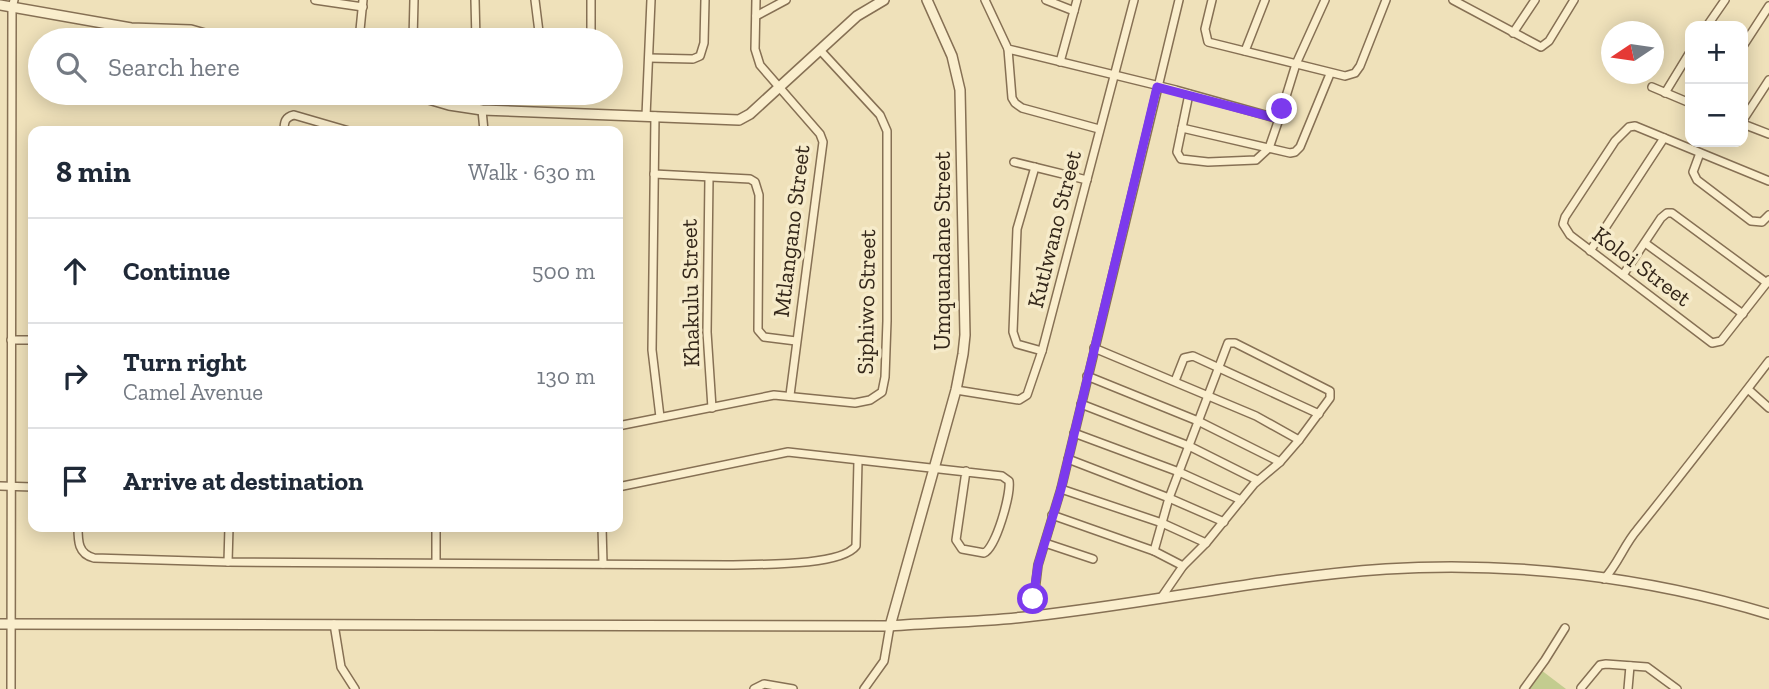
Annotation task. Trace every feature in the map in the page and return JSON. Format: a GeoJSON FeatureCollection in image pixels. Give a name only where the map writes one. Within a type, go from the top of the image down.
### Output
{"type":"FeatureCollection","features":[{"type":"Feature","properties":{"kind":"street"},"geometry":{"type":"LineString","coordinates":[[318,0],[363,4],[360,28]]}},
{"type":"Feature","properties":{"kind":"street"},"geometry":{"type":"LineString","coordinates":[[414,0],[414,28]]}},
{"type":"Feature","properties":{"kind":"street"},"geometry":{"type":"LineString","coordinates":[[475,0],[476,28]]}},
{"type":"Feature","properties":{"kind":"street"},"geometry":{"type":"LineString","coordinates":[[535,0],[538,28]]}},
{"type":"Feature","properties":{"kind":"street"},"geometry":{"type":"LineString","coordinates":[[591,0],[591,28]]}},
{"type":"Feature","properties":{"kind":"street"},"geometry":{"type":"LineString","coordinates":[[651,0],[649,58],[654,174],[652,350],[660,418]]}},
{"type":"Feature","properties":{"kind":"street"},"geometry":{"type":"LineString","coordinates":[[649,58],[693,59],[700,55],[704,43],[705,0]]}},
{"type":"Feature","properties":{"kind":"street","name":"Mtlangano Street"},"geometry":{"type":"LineString","coordinates":[[756,0],[757,59],[820,134],[823,142],[790,395]]}},
{"type":"Feature","properties":{"kind":"street"},"geometry":{"type":"LineString","coordinates":[[756,16],[786,0]]}},
{"type":"Feature","properties":{"kind":"street"},"geometry":{"type":"LineString","coordinates":[[449,105],[482,110],[738,120],[750,114],[857,16],[884,0]]}},
{"type":"Feature","properties":{"kind":"street","name":"Umquandane Street"},"geometry":{"type":"LineString","coordinates":[[890,626],[956,390],[965,335],[960,90],[952,56],[927,0]]}},
{"type":"Feature","properties":{"kind":"street"},"geometry":{"type":"LineString","coordinates":[[985,0],[1008,49],[1012,98],[1015,103],[1022,108],[1099,128]]}},
{"type":"Feature","properties":{"kind":"street"},"geometry":{"type":"LineString","coordinates":[[1046,0],[1074,10]]}},
{"type":"Feature","properties":{"kind":"street"},"geometry":{"type":"LineString","coordinates":[[1060,62],[1077,0]]}},
{"type":"Feature","properties":{"kind":"street","name":"Kutlwano Street"},"geometry":{"type":"LineString","coordinates":[[956,390],[1019,400],[1025,398],[1042,351],[1134,0]]}},
{"type":"Feature","properties":{"kind":"street"},"geometry":{"type":"LineString","coordinates":[[1032,616],[1035,578],[1061,489],[1179,0]]}},
{"type":"Feature","properties":{"kind":"street"},"geometry":{"type":"LineString","coordinates":[[1212,0],[1205,29],[1206,39],[1212,44],[1345,76],[1355,73],[1360,66],[1386,0]]}},
{"type":"Feature","properties":{"kind":"street"},"geometry":{"type":"LineString","coordinates":[[1245,51],[1265,0]]}},
{"type":"Feature","properties":{"kind":"street"},"geometry":{"type":"LineString","coordinates":[[1189,94],[1177,152],[1180,159],[1251,161],[1261,158],[1269,148],[1296,64],[1325,0]]}},
{"type":"Feature","properties":{"kind":"street"},"geometry":{"type":"LineString","coordinates":[[1453,0],[1536,46],[1544,46],[1551,38],[1574,0]]}},
{"type":"Feature","properties":{"kind":"street"},"geometry":{"type":"LineString","coordinates":[[1513,33],[1535,0]]}},
{"type":"Feature","properties":{"kind":"street"},"geometry":{"type":"LineString","coordinates":[[1710,21],[1725,0]]}},
{"type":"Feature","properties":{"kind":"street"},"geometry":{"type":"LineString","coordinates":[[0,5],[13,4],[131,28]]}},
{"type":"Feature","properties":{"kind":"street"},"geometry":{"type":"LineString","coordinates":[[11,689],[13,4]]}},
{"type":"Feature","properties":{"kind":"street"},"geometry":{"type":"LineString","coordinates":[[1748,38],[1769,5]]}},
{"type":"Feature","properties":{"kind":"street"},"geometry":{"type":"LineString","coordinates":[[1008,49],[1279,119]]}},
{"type":"Feature","properties":{"kind":"street","name":"Siphiwo Street"},"geometry":{"type":"LineString","coordinates":[[623,425],[762,397],[790,395],[865,402],[882,392],[885,377],[887,131],[880,115],[820,50]]}},
{"type":"Feature","properties":{"kind":"street"},"geometry":{"type":"LineString","coordinates":[[1665,93],[1685,60]]}},
{"type":"Feature","properties":{"kind":"street"},"geometry":{"type":"LineString","coordinates":[[1182,128],[1290,153],[1298,150],[1330,74]]}},
{"type":"Feature","properties":{"kind":"street"},"geometry":{"type":"LineString","coordinates":[[1748,114],[1769,80]]}},
{"type":"Feature","properties":{"kind":"street"},"geometry":{"type":"LineString","coordinates":[[1652,87],[1685,101]]}},
{"type":"Feature","properties":{"kind":"street"},"geometry":{"type":"LineString","coordinates":[[482,110],[484,126]]}},
{"type":"Feature","properties":{"kind":"street"},"geometry":{"type":"LineString","coordinates":[[284,126],[284,121],[289,116],[327,126]]}},
{"type":"Feature","properties":{"kind":"street"},"geometry":{"type":"LineString","coordinates":[[1748,124],[1769,134]]}},
{"type":"Feature","properties":{"kind":"street","name":"Koloi Street"},"geometry":{"type":"LineString","coordinates":[[1768,281],[1721,341],[1712,343],[1590,251],[1567,232],[1563,220],[1607,152],[1624,129],[1629,127],[1635,126],[1769,181]]}},
{"type":"Feature","properties":{"kind":"street"},"geometry":{"type":"LineString","coordinates":[[1590,251],[1664,138]]}},
{"type":"Feature","properties":{"kind":"street"},"geometry":{"type":"LineString","coordinates":[[1700,153],[1693,172],[1697,180],[1751,221],[1762,222],[1769,215]]}},
{"type":"Feature","properties":{"kind":"street"},"geometry":{"type":"LineString","coordinates":[[1014,162],[1087,180]]}},
{"type":"Feature","properties":{"kind":"street"},"geometry":{"type":"LineString","coordinates":[[1035,167],[1017,229],[1013,332],[1017,344],[1042,351]]}},
{"type":"Feature","properties":{"kind":"street"},"geometry":{"type":"LineString","coordinates":[[654,174],[750,179],[757,184],[758,330],[764,337],[796,341]]}},
{"type":"Feature","properties":{"kind":"street","name":"Khakulu Street"},"geometry":{"type":"LineString","coordinates":[[709,177],[707,332],[712,408]]}},
{"type":"Feature","properties":{"kind":"street"},"geometry":{"type":"LineString","coordinates":[[1623,275],[1661,218],[1672,213],[1768,281]]}},
{"type":"Feature","properties":{"kind":"street"},"geometry":{"type":"LineString","coordinates":[[1645,243],[1743,314]]}},
{"type":"Feature","properties":{"kind":"street"},"geometry":{"type":"LineString","coordinates":[[11,340],[28,341]]}},
{"type":"Feature","properties":{"kind":"street"},"geometry":{"type":"LineString","coordinates":[[1154,551],[1169,498],[1230,342],[1235,342],[1329,391],[1331,396],[1299,440],[1280,462],[1257,480],[1206,543],[1183,566],[1161,598]]}},
{"type":"Feature","properties":{"kind":"street"},"geometry":{"type":"LineString","coordinates":[[1094,348],[1269,422],[1299,440]]}},
{"type":"Feature","properties":{"kind":"street"},"geometry":{"type":"LineString","coordinates":[[1175,381],[1182,360],[1193,355],[1319,414]]}},
{"type":"Feature","properties":{"kind":"street"},"geometry":{"type":"LineString","coordinates":[[1604,579],[1617,565],[1635,531],[1749,390],[1769,360]]}},
{"type":"Feature","properties":{"kind":"street"},"geometry":{"type":"LineString","coordinates":[[1087,376],[1198,421],[1280,462]]}},
{"type":"Feature","properties":{"kind":"street"},"geometry":{"type":"LineString","coordinates":[[1749,390],[1769,408]]}},
{"type":"Feature","properties":{"kind":"street"},"geometry":{"type":"LineString","coordinates":[[1081,404],[1189,446],[1257,480]]}},
{"type":"Feature","properties":{"kind":"street"},"geometry":{"type":"LineString","coordinates":[[0,433],[12,433]]}},
{"type":"Feature","properties":{"kind":"street"},"geometry":{"type":"LineString","coordinates":[[1074,433],[1179,471],[1241,500]]}},
{"type":"Feature","properties":{"kind":"street"},"geometry":{"type":"LineString","coordinates":[[623,486],[783,453],[934,467],[966,471],[1005,477],[1010,484],[1009,492],[992,547],[984,554],[962,549],[956,540],[966,471]]}},
{"type":"Feature","properties":{"kind":"street"},"geometry":{"type":"LineString","coordinates":[[1068,459],[1224,522]]}},
{"type":"Feature","properties":{"kind":"street"},"geometry":{"type":"LineString","coordinates":[[78,532],[79,546],[90,557],[228,562],[807,562],[848,553],[854,549],[857,541],[858,461]]}},
{"type":"Feature","properties":{"kind":"street"},"geometry":{"type":"LineString","coordinates":[[0,486],[28,487]]}},
{"type":"Feature","properties":{"kind":"street"},"geometry":{"type":"LineString","coordinates":[[1061,489],[1162,523],[1206,543]]}},
{"type":"Feature","properties":{"kind":"street"},"geometry":{"type":"LineString","coordinates":[[1052,516],[1154,551],[1183,566]]}},
{"type":"Feature","properties":{"kind":"street"},"geometry":{"type":"LineString","coordinates":[[228,562],[229,532]]}},
{"type":"Feature","properties":{"kind":"street"},"geometry":{"type":"LineString","coordinates":[[436,532],[436,562]]}},
{"type":"Feature","properties":{"kind":"street"},"geometry":{"type":"LineString","coordinates":[[602,532],[603,564]]}},
{"type":"Feature","properties":{"kind":"street"},"geometry":{"type":"LineString","coordinates":[[1045,543],[1093,559]]}},
{"type":"Feature","properties":{"kind":"street"},"geometry":{"type":"LineString","coordinates":[[0,624],[890,626],[1032,616],[1388,569],[1509,569],[1604,579],[1682,592],[1769,614]]}},
{"type":"Feature","properties":{"kind":"street"},"geometry":{"type":"LineString","coordinates":[[334,624],[341,667],[355,689]]}},
{"type":"Feature","properties":{"kind":"street"},"geometry":{"type":"LineString","coordinates":[[864,689],[884,661],[890,626]]}},
{"type":"Feature","properties":{"kind":"street"},"geometry":{"type":"LineString","coordinates":[[1524,689],[1565,628]]}},
{"type":"Feature","properties":{"kind":"street"},"geometry":{"type":"LineString","coordinates":[[1581,688],[1600,665],[1647,667],[1677,689]]}},
{"type":"Feature","properties":{"kind":"street"},"geometry":{"type":"LineString","coordinates":[[1628,689],[1630,666]]}},
{"type":"Feature","properties":{"kind":"street"},"geometry":{"type":"LineString","coordinates":[[754,689],[764,684],[793,689]]}},
{"type":"Feature","properties":{"kind":"green space"},"geometry":{"type":"Polygon","coordinates":[[[1541,670],[1566,689],[1529,689],[1541,670]]]}},
{"type":"Feature","properties":{"kind":"route"},"geometry":{"type":"LineString","coordinates":[[1033,599],[1038,565],[1061,489],[1157,87],[1279,119],[1282,109]]}}]}
